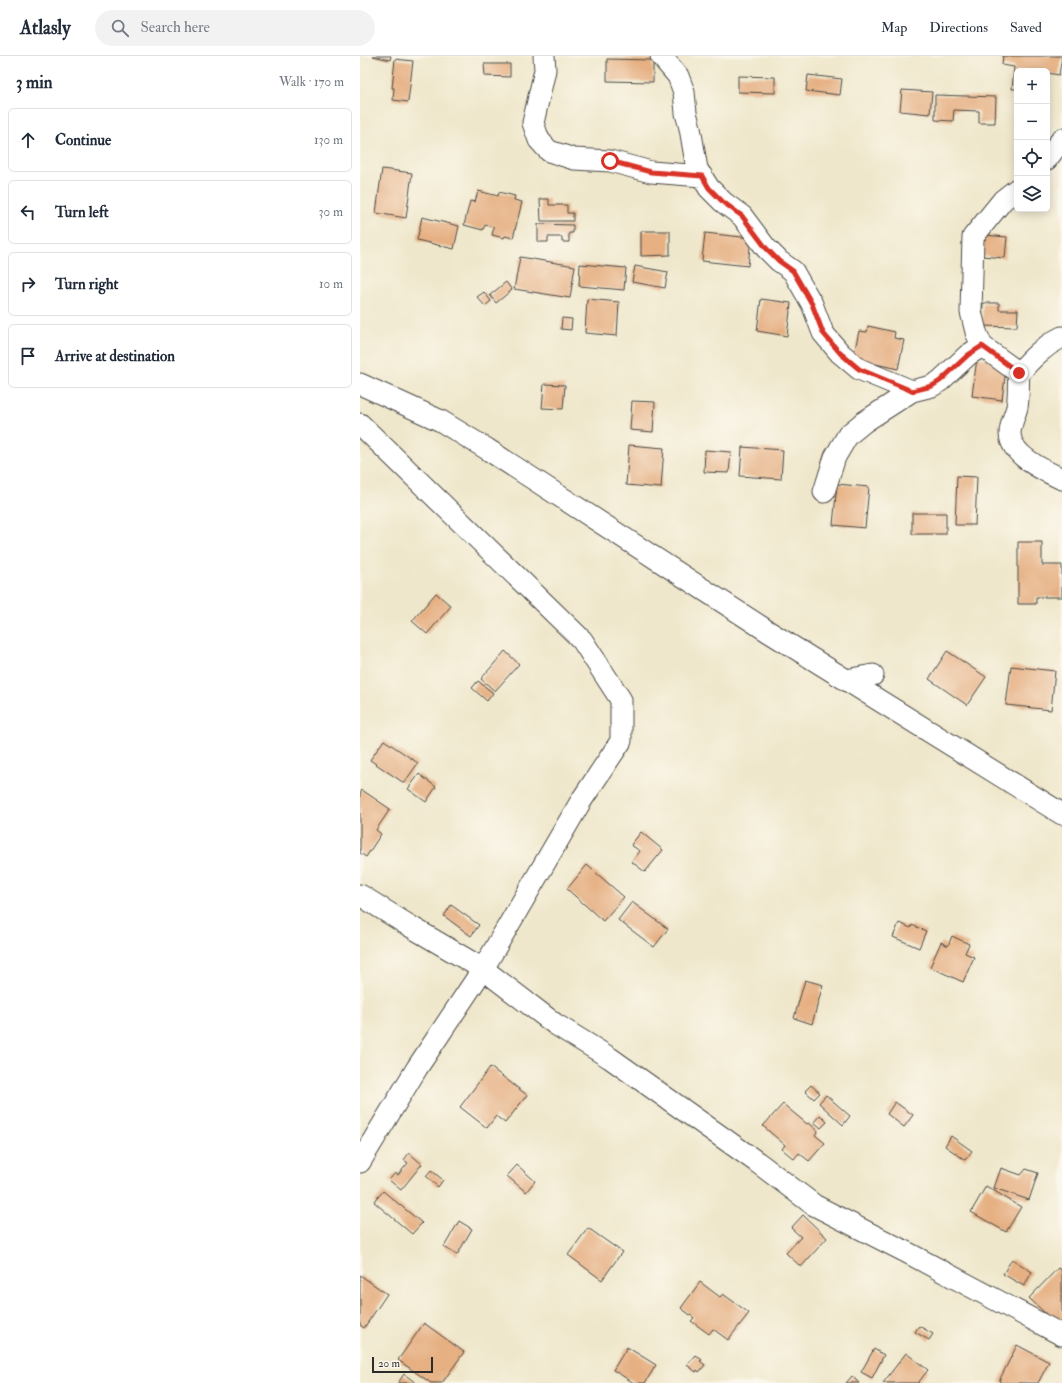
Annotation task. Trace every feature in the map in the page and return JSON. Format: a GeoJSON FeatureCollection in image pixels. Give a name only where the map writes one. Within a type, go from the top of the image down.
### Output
{"type":"FeatureCollection","features":[{"type":"Feature","properties":{"kind":"street"},"geometry":{"type":"LineString","coordinates":[[544,56],[545,70],[533,123],[539,140],[549,151],[574,159],[610,161],[651,172],[702,176]]}},
{"type":"Feature","properties":{"kind":"street"},"geometry":{"type":"LineString","coordinates":[[661,56],[678,76],[682,87],[697,169],[709,188],[723,202],[742,216],[766,248],[779,261],[793,271],[812,304],[823,333],[840,353],[859,369],[912,391]]}},
{"type":"Feature","properties":{"kind":"street"},"geometry":{"type":"LineString","coordinates":[[1050,155],[1062,139]]}},
{"type":"Feature","properties":{"kind":"street"},"geometry":{"type":"LineString","coordinates":[[1014,191],[1003,200],[973,237],[971,312],[976,332],[982,346],[1019,373]]}},
{"type":"Feature","properties":{"kind":"street"},"geometry":{"type":"LineString","coordinates":[[1062,338],[1042,349],[1019,373],[1017,405],[1010,433],[1011,439],[1020,454],[1042,470],[1062,479]]}},
{"type":"Feature","properties":{"kind":"street"},"geometry":{"type":"LineString","coordinates":[[824,492],[835,458],[848,435],[864,422],[912,391],[932,386],[940,381],[968,355],[982,346]]}},
{"type":"Feature","properties":{"kind":"street"},"geometry":{"type":"LineString","coordinates":[[360,384],[441,421],[487,449],[775,636],[1062,814]]}},
{"type":"Feature","properties":{"kind":"street"},"geometry":{"type":"LineString","coordinates":[[360,424],[582,640],[621,700],[621,741],[581,801],[483,969],[418,1068],[360,1162]]}},
{"type":"Feature","properties":{"kind":"street"},"geometry":{"type":"LineString","coordinates":[[846,680],[873,675]]}},
{"type":"Feature","properties":{"kind":"street"},"geometry":{"type":"LineString","coordinates":[[360,895],[483,969],[555,1024],[610,1058],[757,1162],[814,1205],[1062,1334]]}},
{"type":"Feature","properties":{"kind":"building"},"geometry":{"type":"Polygon","coordinates":[[[373,56],[391,56],[390,60],[373,56]]]}},
{"type":"Feature","properties":{"kind":"building"},"geometry":{"type":"Polygon","coordinates":[[[1003,56],[1062,56],[1059,75],[1050,74],[1050,68],[1014,68],[1014,89],[1012,89],[1014,67],[1002,65],[1003,56]]]}},
{"type":"Feature","properties":{"kind":"building"},"geometry":{"type":"Polygon","coordinates":[[[395,59],[413,61],[408,102],[393,100],[394,88],[392,88],[395,59]]]}},
{"type":"Feature","properties":{"kind":"building"},"geometry":{"type":"Polygon","coordinates":[[[607,59],[653,60],[653,82],[607,81],[607,59]]]}},
{"type":"Feature","properties":{"kind":"building"},"geometry":{"type":"Polygon","coordinates":[[[484,64],[510,64],[510,77],[485,76],[484,64]]]}},
{"type":"Feature","properties":{"kind":"building"},"geometry":{"type":"Polygon","coordinates":[[[808,75],[842,79],[840,95],[806,91],[808,75]]]}},
{"type":"Feature","properties":{"kind":"building"},"geometry":{"type":"Polygon","coordinates":[[[738,76],[775,77],[775,93],[738,92],[738,76]]]}},
{"type":"Feature","properties":{"kind":"building"},"geometry":{"type":"Polygon","coordinates":[[[902,90],[932,92],[930,114],[900,111],[902,90]]]}},
{"type":"Feature","properties":{"kind":"building"},"geometry":{"type":"Polygon","coordinates":[[[935,95],[996,97],[995,123],[979,123],[979,111],[954,110],[953,121],[935,120],[935,95]]]}},
{"type":"Feature","properties":{"kind":"building"},"geometry":{"type":"Polygon","coordinates":[[[382,169],[412,173],[406,218],[376,213],[382,169]]]}},
{"type":"Feature","properties":{"kind":"building"},"geometry":{"type":"Polygon","coordinates":[[[478,191],[498,196],[499,192],[515,196],[514,200],[522,202],[513,238],[505,236],[504,238],[492,235],[494,227],[485,225],[483,230],[464,225],[470,201],[475,202],[478,191]]]}},
{"type":"Feature","properties":{"kind":"building"},"geometry":{"type":"Polygon","coordinates":[[[540,199],[549,199],[549,205],[567,205],[567,213],[573,213],[573,221],[541,221],[540,199]]]}},
{"type":"Feature","properties":{"kind":"building"},"geometry":{"type":"Polygon","coordinates":[[[422,217],[459,226],[454,249],[417,240],[422,217]]]}},
{"type":"Feature","properties":{"kind":"building"},"geometry":{"type":"Polygon","coordinates":[[[538,224],[573,225],[573,233],[569,233],[569,242],[562,242],[562,237],[548,237],[548,242],[538,242],[538,224]]]}},
{"type":"Feature","properties":{"kind":"building"},"geometry":{"type":"Polygon","coordinates":[[[641,231],[670,231],[670,255],[641,256],[641,231]]]}},
{"type":"Feature","properties":{"kind":"building"},"geometry":{"type":"Polygon","coordinates":[[[705,233],[751,238],[748,266],[702,261],[705,233]]]}},
{"type":"Feature","properties":{"kind":"building"},"geometry":{"type":"Polygon","coordinates":[[[984,235],[1007,237],[1005,258],[982,256],[984,235]]]}},
{"type":"Feature","properties":{"kind":"building"},"geometry":{"type":"Polygon","coordinates":[[[520,257],[575,266],[570,298],[514,289],[520,257]]]}},
{"type":"Feature","properties":{"kind":"building"},"geometry":{"type":"Polygon","coordinates":[[[580,264],[626,268],[624,290],[579,286],[580,264]]]}},
{"type":"Feature","properties":{"kind":"building"},"geometry":{"type":"Polygon","coordinates":[[[635,266],[668,272],[665,288],[632,282],[635,266]]]}},
{"type":"Feature","properties":{"kind":"building"},"geometry":{"type":"Polygon","coordinates":[[[506,282],[512,290],[496,303],[490,295],[506,282]]]}},
{"type":"Feature","properties":{"kind":"building"},"geometry":{"type":"Polygon","coordinates":[[[484,292],[491,301],[485,306],[477,297],[484,292]]]}},
{"type":"Feature","properties":{"kind":"building"},"geometry":{"type":"Polygon","coordinates":[[[587,299],[619,302],[617,336],[585,333],[587,299]]]}},
{"type":"Feature","properties":{"kind":"building"},"geometry":{"type":"Polygon","coordinates":[[[761,299],[791,303],[787,336],[757,331],[761,299]]]}},
{"type":"Feature","properties":{"kind":"building"},"geometry":{"type":"Polygon","coordinates":[[[983,303],[999,303],[999,310],[1018,310],[1017,327],[982,326],[983,303]]]}},
{"type":"Feature","properties":{"kind":"building"},"geometry":{"type":"Polygon","coordinates":[[[562,318],[572,319],[571,330],[561,329],[562,318]]]}},
{"type":"Feature","properties":{"kind":"building"},"geometry":{"type":"Polygon","coordinates":[[[868,326],[895,332],[894,338],[904,340],[898,369],[853,359],[859,331],[867,332],[868,326]]]}},
{"type":"Feature","properties":{"kind":"building"},"geometry":{"type":"Polygon","coordinates":[[[977,358],[1007,361],[1002,400],[972,396],[977,358]]]}},
{"type":"Feature","properties":{"kind":"building"},"geometry":{"type":"Polygon","coordinates":[[[544,384],[565,385],[563,409],[542,408],[544,384]]]}},
{"type":"Feature","properties":{"kind":"building"},"geometry":{"type":"Polygon","coordinates":[[[632,401],[655,402],[653,432],[630,430],[632,401]]]}},
{"type":"Feature","properties":{"kind":"building"},"geometry":{"type":"Polygon","coordinates":[[[629,445],[664,448],[661,488],[626,485],[629,445]]]}},
{"type":"Feature","properties":{"kind":"building"},"geometry":{"type":"Polygon","coordinates":[[[742,447],[783,450],[781,479],[740,476],[742,447]]]}},
{"type":"Feature","properties":{"kind":"building"},"geometry":{"type":"Polygon","coordinates":[[[705,450],[731,452],[729,473],[704,472],[705,450]]]}},
{"type":"Feature","properties":{"kind":"building"},"geometry":{"type":"Polygon","coordinates":[[[957,476],[977,477],[975,525],[955,525],[957,476]]]}},
{"type":"Feature","properties":{"kind":"building"},"geometry":{"type":"Polygon","coordinates":[[[837,484],[869,487],[865,528],[833,525],[837,484]]]}},
{"type":"Feature","properties":{"kind":"building"},"geometry":{"type":"Polygon","coordinates":[[[912,513],[946,513],[946,534],[912,534],[912,513]]]}},
{"type":"Feature","properties":{"kind":"building"},"geometry":{"type":"Polygon","coordinates":[[[1018,542],[1042,542],[1042,565],[1062,565],[1062,597],[1036,597],[1036,604],[1018,604],[1018,542]]]}},
{"type":"Feature","properties":{"kind":"building"},"geometry":{"type":"Polygon","coordinates":[[[436,593],[451,606],[427,634],[412,621],[436,593]]]}},
{"type":"Feature","properties":{"kind":"building"},"geometry":{"type":"Polygon","coordinates":[[[505,651],[519,664],[495,691],[481,679],[505,651]]]}},
{"type":"Feature","properties":{"kind":"building"},"geometry":{"type":"Polygon","coordinates":[[[947,651],[986,677],[967,705],[929,679],[947,651]]]}},
{"type":"Feature","properties":{"kind":"building"},"geometry":{"type":"Polygon","coordinates":[[[1011,666],[1055,671],[1051,710],[1006,705],[1011,666]]]}},
{"type":"Feature","properties":{"kind":"building"},"geometry":{"type":"Polygon","coordinates":[[[478,681],[493,693],[487,701],[472,688],[478,681]]]}},
{"type":"Feature","properties":{"kind":"building"},"geometry":{"type":"Polygon","coordinates":[[[384,740],[418,763],[404,783],[370,760],[384,740]]]}},
{"type":"Feature","properties":{"kind":"building"},"geometry":{"type":"Polygon","coordinates":[[[419,774],[436,787],[426,802],[408,789],[419,774]]]}},
{"type":"Feature","properties":{"kind":"building"},"geometry":{"type":"Polygon","coordinates":[[[362,790],[390,809],[376,830],[381,834],[366,857],[360,853],[360,794],[362,790]]]}},
{"type":"Feature","properties":{"kind":"building"},"geometry":{"type":"Polygon","coordinates":[[[641,832],[663,850],[645,872],[632,862],[640,851],[631,845],[641,832]]]}},
{"type":"Feature","properties":{"kind":"building"},"geometry":{"type":"Polygon","coordinates":[[[587,865],[624,897],[603,921],[567,889],[587,865]]]}},
{"type":"Feature","properties":{"kind":"building"},"geometry":{"type":"Polygon","coordinates":[[[632,902],[668,929],[654,947],[618,920],[632,902]]]}},
{"type":"Feature","properties":{"kind":"building"},"geometry":{"type":"Polygon","coordinates":[[[451,905],[479,925],[471,936],[444,916],[451,905]]]}},
{"type":"Feature","properties":{"kind":"building"},"geometry":{"type":"Polygon","coordinates":[[[899,923],[911,928],[912,925],[926,931],[919,948],[893,937],[899,923]]]}},
{"type":"Feature","properties":{"kind":"building"},"geometry":{"type":"Polygon","coordinates":[[[952,936],[969,944],[965,953],[974,957],[963,982],[930,967],[941,942],[948,946],[952,936]]]}},
{"type":"Feature","properties":{"kind":"building"},"geometry":{"type":"Polygon","coordinates":[[[805,980],[823,985],[812,1024],[794,1018],[805,980]]]}},
{"type":"Feature","properties":{"kind":"building"},"geometry":{"type":"Polygon","coordinates":[[[490,1067],[527,1095],[505,1123],[496,1116],[487,1128],[460,1107],[490,1067]]]}},
{"type":"Feature","properties":{"kind":"building"},"geometry":{"type":"Polygon","coordinates":[[[811,1085],[820,1093],[814,1099],[805,1091],[811,1085]]]}},
{"type":"Feature","properties":{"kind":"building"},"geometry":{"type":"Polygon","coordinates":[[[826,1095],[850,1116],[843,1125],[819,1103],[826,1095]]]}},
{"type":"Feature","properties":{"kind":"building"},"geometry":{"type":"Polygon","coordinates":[[[895,1102],[913,1115],[904,1127],[887,1114],[895,1102]]]}},
{"type":"Feature","properties":{"kind":"building"},"geometry":{"type":"Polygon","coordinates":[[[783,1104],[818,1131],[815,1135],[825,1143],[809,1161],[799,1153],[794,1159],[782,1149],[785,1145],[763,1126],[783,1104]]]}},
{"type":"Feature","properties":{"kind":"building"},"geometry":{"type":"Polygon","coordinates":[[[820,1115],[827,1122],[821,1128],[814,1122],[820,1115]]]}},
{"type":"Feature","properties":{"kind":"building"},"geometry":{"type":"Polygon","coordinates":[[[951,1136],[972,1151],[965,1160],[945,1146],[951,1136]]]}},
{"type":"Feature","properties":{"kind":"building"},"geometry":{"type":"Polygon","coordinates":[[[409,1153],[422,1164],[401,1190],[389,1180],[395,1173],[398,1175],[408,1163],[404,1160],[409,1153]]]}},
{"type":"Feature","properties":{"kind":"building"},"geometry":{"type":"Polygon","coordinates":[[[517,1165],[535,1181],[526,1192],[507,1176],[517,1165]]]}},
{"type":"Feature","properties":{"kind":"building"},"geometry":{"type":"Polygon","coordinates":[[[1001,1168],[1021,1175],[1026,1169],[1038,1173],[1029,1200],[994,1188],[1001,1168]]]}},
{"type":"Feature","properties":{"kind":"building"},"geometry":{"type":"Polygon","coordinates":[[[431,1170],[443,1180],[438,1187],[426,1176],[431,1170]]]}},
{"type":"Feature","properties":{"kind":"building"},"geometry":{"type":"Polygon","coordinates":[[[986,1186],[1021,1207],[1006,1232],[971,1212],[986,1186]]]}},
{"type":"Feature","properties":{"kind":"building"},"geometry":{"type":"Polygon","coordinates":[[[383,1191],[422,1223],[412,1234],[374,1202],[383,1191]]]}},
{"type":"Feature","properties":{"kind":"building"},"geometry":{"type":"Polygon","coordinates":[[[803,1215],[827,1238],[801,1267],[786,1253],[801,1237],[791,1228],[803,1215]]]}},
{"type":"Feature","properties":{"kind":"building"},"geometry":{"type":"Polygon","coordinates":[[[459,1221],[472,1229],[457,1255],[444,1247],[459,1221]]]}},
{"type":"Feature","properties":{"kind":"building"},"geometry":{"type":"Polygon","coordinates":[[[588,1228],[622,1252],[602,1280],[568,1255],[588,1228]]]}},
{"type":"Feature","properties":{"kind":"building"},"geometry":{"type":"Polygon","coordinates":[[[1012,1259],[1032,1272],[1024,1286],[1003,1274],[1012,1259]]]}},
{"type":"Feature","properties":{"kind":"building"},"geometry":{"type":"Polygon","coordinates":[[[1058,1268],[1062,1271],[1062,1329],[1029,1298],[1058,1268]]]}},
{"type":"Feature","properties":{"kind":"building"},"geometry":{"type":"Polygon","coordinates":[[[360,1275],[387,1294],[364,1328],[360,1325],[360,1275]]]}},
{"type":"Feature","properties":{"kind":"building"},"geometry":{"type":"Polygon","coordinates":[[[700,1282],[720,1297],[723,1294],[749,1313],[728,1340],[713,1329],[709,1334],[691,1321],[694,1318],[681,1308],[700,1282]]]}},
{"type":"Feature","properties":{"kind":"building"},"geometry":{"type":"Polygon","coordinates":[[[424,1323],[464,1352],[442,1383],[431,1383],[398,1360],[424,1323]]]}},
{"type":"Feature","properties":{"kind":"building"},"geometry":{"type":"Polygon","coordinates":[[[919,1326],[933,1334],[929,1340],[915,1332],[919,1326]]]}},
{"type":"Feature","properties":{"kind":"building"},"geometry":{"type":"Polygon","coordinates":[[[1017,1345],[1049,1362],[1038,1383],[1002,1383],[999,1381],[1017,1345]]]}},
{"type":"Feature","properties":{"kind":"building"},"geometry":{"type":"Polygon","coordinates":[[[627,1347],[656,1365],[645,1383],[634,1383],[613,1370],[627,1347]]]}},
{"type":"Feature","properties":{"kind":"building"},"geometry":{"type":"Polygon","coordinates":[[[874,1349],[884,1355],[872,1378],[861,1372],[874,1349]]]}},
{"type":"Feature","properties":{"kind":"building"},"geometry":{"type":"Polygon","coordinates":[[[906,1353],[928,1370],[918,1383],[883,1383],[906,1353]]]}},
{"type":"Feature","properties":{"kind":"building"},"geometry":{"type":"Polygon","coordinates":[[[696,1355],[705,1365],[699,1372],[697,1370],[696,1372],[687,1365],[696,1355]]]}},
{"type":"Feature","properties":{"kind":"building"},"geometry":{"type":"Polygon","coordinates":[[[404,1374],[416,1383],[398,1383],[404,1374]]]}},
{"type":"Feature","properties":{"kind":"building"},"geometry":{"type":"Polygon","coordinates":[[[852,1376],[859,1383],[846,1383],[852,1376]]]}},
{"type":"Feature","properties":{"kind":"route"},"geometry":{"type":"LineString","coordinates":[[610,161],[651,172],[702,176],[709,188],[723,202],[742,216],[766,248],[779,261],[793,271],[812,304],[823,333],[840,353],[859,369],[912,391],[932,386],[940,381],[968,355],[982,346],[1019,373]]}}]}
